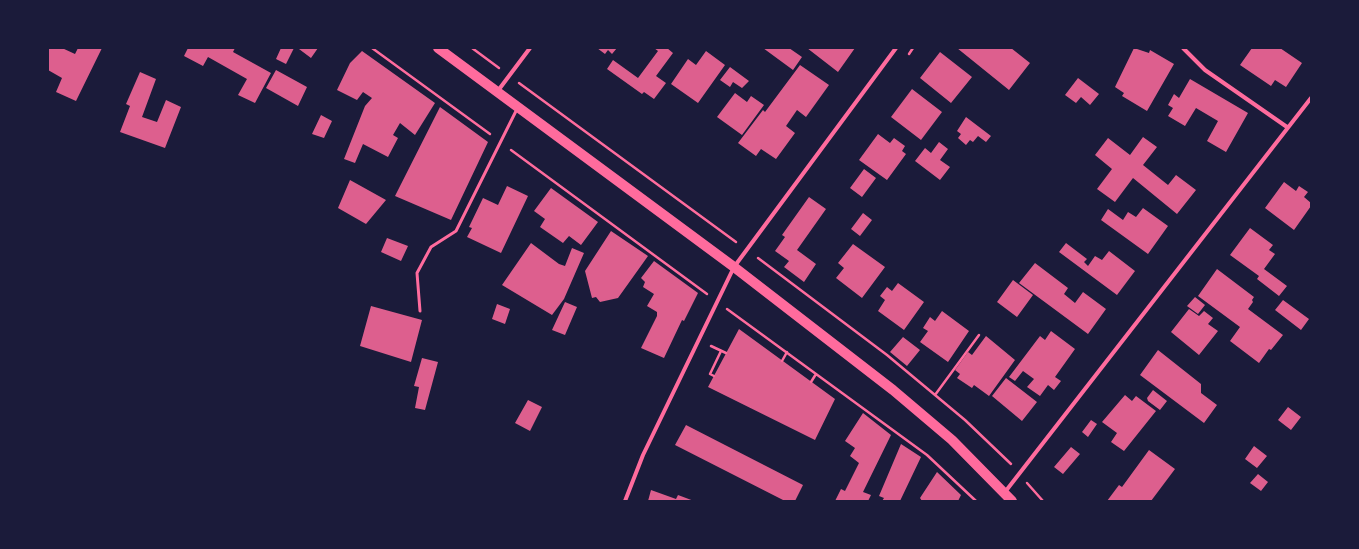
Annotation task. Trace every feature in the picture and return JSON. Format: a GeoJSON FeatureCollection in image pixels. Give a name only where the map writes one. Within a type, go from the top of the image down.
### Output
{"type":"FeatureCollection","features":[{"type":"Feature","properties":{"kind":"main road"},"geometry":{"type":"LineString","coordinates":[[438,48],[734,267],[894,390],[952,440],[1012,501]]}},
{"type":"Feature","properties":{"kind":"street"},"geometry":{"type":"LineString","coordinates":[[497,92],[530,48]]}},
{"type":"Feature","properties":{"kind":"street"},"geometry":{"type":"LineString","coordinates":[[625,501],[642,455],[734,267],[896,48]]}},
{"type":"Feature","properties":{"kind":"street"},"geometry":{"type":"LineString","coordinates":[[1183,48],[1205,70],[1288,127]]}},
{"type":"Feature","properties":{"kind":"street"},"geometry":{"type":"LineString","coordinates":[[1004,493],[1311,98]]}},
{"type":"Feature","properties":{"kind":"lane"},"geometry":{"type":"LineString","coordinates":[[420,311],[417,273],[431,247],[456,231],[518,107]]}},
{"type":"Feature","properties":{"kind":"path"},"geometry":{"type":"LineString","coordinates":[[372,48],[927,455],[976,501]]}},
{"type":"Feature","properties":{"kind":"path"},"geometry":{"type":"LineString","coordinates":[[472,48],[837,317],[965,420],[1019,474],[1043,501]]}},
{"type":"Feature","properties":{"kind":"path"},"geometry":{"type":"LineString","coordinates":[[935,395],[978,335]]}},
{"type":"Feature","properties":{"kind":"path"},"geometry":{"type":"LineString","coordinates":[[709,344],[726,353]]}},
{"type":"Feature","properties":{"kind":"path"},"geometry":{"type":"LineString","coordinates":[[714,376],[710,374],[721,351]]}},
{"type":"Feature","properties":{"kind":"path"},"geometry":{"type":"LineString","coordinates":[[782,361],[787,352]]}},
{"type":"Feature","properties":{"kind":"path"},"geometry":{"type":"LineString","coordinates":[[811,382],[816,374]]}},
{"type":"Feature","properties":{"kind":"building"},"geometry":{"type":"Polygon","coordinates":[[[48,48],[62,48],[75,54],[78,48],[102,48],[76,101],[56,92],[62,78],[48,70],[48,48]]]}},
{"type":"Feature","properties":{"kind":"building"},"geometry":{"type":"Polygon","coordinates":[[[188,48],[235,48],[233,52],[271,73],[255,103],[238,95],[247,79],[208,57],[203,66],[184,56],[188,48]]]}},
{"type":"Feature","properties":{"kind":"building"},"geometry":{"type":"Polygon","coordinates":[[[281,48],[294,48],[286,64],[276,59],[281,48]]]}},
{"type":"Feature","properties":{"kind":"building"},"geometry":{"type":"Polygon","coordinates":[[[318,48],[311,58],[299,49],[318,48]]]}},
{"type":"Feature","properties":{"kind":"building"},"geometry":{"type":"Polygon","coordinates":[[[597,48],[617,48],[612,54],[608,50],[605,54],[597,48]]]}},
{"type":"Feature","properties":{"kind":"building"},"geometry":{"type":"Polygon","coordinates":[[[654,48],[667,48],[673,53],[656,76],[666,83],[654,99],[644,92],[642,94],[607,69],[613,60],[638,78],[658,51],[654,48]]]}},
{"type":"Feature","properties":{"kind":"building"},"geometry":{"type":"Polygon","coordinates":[[[763,48],[789,48],[802,57],[793,70],[763,48]]]}},
{"type":"Feature","properties":{"kind":"building"},"geometry":{"type":"Polygon","coordinates":[[[807,48],[855,48],[838,72],[807,48]]]}},
{"type":"Feature","properties":{"kind":"building"},"geometry":{"type":"Polygon","coordinates":[[[957,48],[1011,48],[1030,63],[1009,90],[957,48]]]}},
{"type":"Feature","properties":{"kind":"building"},"geometry":{"type":"Polygon","coordinates":[[[1134,48],[1149,53],[1150,50],[1174,64],[1147,111],[1122,96],[1124,93],[1115,87],[1134,48]]]}},
{"type":"Feature","properties":{"kind":"building"},"geometry":{"type":"Polygon","coordinates":[[[1252,48],[1280,48],[1302,63],[1286,87],[1275,80],[1271,86],[1240,65],[1252,48]]]}},
{"type":"Feature","properties":{"kind":"building"},"geometry":{"type":"Polygon","coordinates":[[[362,51],[435,103],[415,135],[400,123],[393,135],[398,138],[388,157],[363,144],[355,163],[344,159],[365,106],[372,98],[363,92],[357,100],[337,90],[350,63],[362,51]]]}},
{"type":"Feature","properties":{"kind":"building"},"geometry":{"type":"Polygon","coordinates":[[[706,51],[725,65],[698,103],[671,84],[688,59],[696,65],[706,51]]]}},
{"type":"Feature","properties":{"kind":"building"},"geometry":{"type":"Polygon","coordinates":[[[940,52],[972,77],[951,103],[920,78],[940,52]]]}},
{"type":"Feature","properties":{"kind":"building"},"geometry":{"type":"Polygon","coordinates":[[[800,65],[829,85],[806,117],[797,110],[786,126],[795,133],[776,159],[761,149],[756,156],[738,143],[763,110],[765,112],[800,65]]]}},
{"type":"Feature","properties":{"kind":"building"},"geometry":{"type":"Polygon","coordinates":[[[730,67],[749,81],[742,88],[733,82],[730,87],[720,80],[730,67]]]}},
{"type":"Feature","properties":{"kind":"building"},"geometry":{"type":"Polygon","coordinates":[[[276,70],[307,87],[298,106],[266,88],[276,70]]]}},
{"type":"Feature","properties":{"kind":"building"},"geometry":{"type":"Polygon","coordinates":[[[140,72],[156,79],[142,117],[157,122],[166,100],[181,107],[165,148],[120,132],[130,106],[126,104],[140,72]]]}},
{"type":"Feature","properties":{"kind":"building"},"geometry":{"type":"Polygon","coordinates":[[[1078,78],[1099,94],[1090,105],[1081,97],[1076,103],[1065,95],[1078,78]]]}},
{"type":"Feature","properties":{"kind":"building"},"geometry":{"type":"Polygon","coordinates":[[[1190,79],[1248,113],[1226,152],[1207,141],[1218,121],[1196,108],[1185,126],[1168,116],[1173,108],[1168,105],[1174,94],[1179,98],[1190,79]]]}},
{"type":"Feature","properties":{"kind":"building"},"geometry":{"type":"Polygon","coordinates":[[[912,89],[942,112],[921,140],[891,117],[912,89]]]}},
{"type":"Feature","properties":{"kind":"building"},"geometry":{"type":"Polygon","coordinates":[[[735,93],[747,102],[751,96],[764,105],[742,135],[717,117],[735,93]]]}},
{"type":"Feature","properties":{"kind":"building"},"geometry":{"type":"Polygon","coordinates":[[[440,107],[488,142],[451,220],[395,196],[440,107]]]}},
{"type":"Feature","properties":{"kind":"building"},"geometry":{"type":"Polygon","coordinates":[[[321,115],[332,121],[324,138],[312,134],[321,115]]]}},
{"type":"Feature","properties":{"kind":"building"},"geometry":{"type":"Polygon","coordinates":[[[966,117],[991,136],[986,142],[978,136],[973,142],[970,140],[966,145],[958,138],[961,134],[957,131],[966,117]]]}},
{"type":"Feature","properties":{"kind":"building"},"geometry":{"type":"Polygon","coordinates":[[[878,134],[890,143],[894,138],[905,146],[902,151],[906,154],[887,180],[859,160],[878,134]]]}},
{"type":"Feature","properties":{"kind":"building"},"geometry":{"type":"Polygon","coordinates":[[[1143,137],[1157,147],[1143,165],[1168,185],[1176,175],[1196,190],[1177,214],[1133,178],[1115,202],[1097,189],[1112,169],[1095,155],[1108,138],[1130,155],[1143,137]]]}},
{"type":"Feature","properties":{"kind":"building"},"geometry":{"type":"Polygon","coordinates":[[[939,142],[948,149],[940,160],[950,167],[940,180],[915,161],[925,148],[931,153],[939,142]]]}},
{"type":"Feature","properties":{"kind":"building"},"geometry":{"type":"Polygon","coordinates":[[[864,169],[876,178],[862,197],[850,188],[864,169]]]}},
{"type":"Feature","properties":{"kind":"building"},"geometry":{"type":"Polygon","coordinates":[[[350,180],[386,200],[366,224],[338,208],[350,180]]]}},
{"type":"Feature","properties":{"kind":"building"},"geometry":{"type":"Polygon","coordinates":[[[1284,182],[1296,191],[1299,186],[1308,192],[1304,197],[1311,203],[1311,206],[1294,230],[1265,208],[1284,182]]]}},
{"type":"Feature","properties":{"kind":"building"},"geometry":{"type":"Polygon","coordinates":[[[507,186],[528,196],[501,253],[467,237],[472,228],[469,227],[483,198],[498,205],[507,186]]]}},
{"type":"Feature","properties":{"kind":"building"},"geometry":{"type":"Polygon","coordinates":[[[551,188],[598,222],[581,245],[569,236],[563,243],[540,227],[545,219],[534,211],[551,188]]]}},
{"type":"Feature","properties":{"kind":"building"},"geometry":{"type":"Polygon","coordinates":[[[809,197],[826,209],[797,250],[816,264],[804,282],[784,267],[789,261],[775,251],[785,237],[782,235],[809,197]]]}},
{"type":"Feature","properties":{"kind":"building"},"geometry":{"type":"Polygon","coordinates":[[[1143,208],[1168,226],[1148,254],[1101,220],[1108,209],[1123,220],[1128,212],[1136,217],[1143,208]]]}},
{"type":"Feature","properties":{"kind":"building"},"geometry":{"type":"Polygon","coordinates":[[[863,213],[872,220],[860,236],[851,229],[863,213]]]}},
{"type":"Feature","properties":{"kind":"building"},"geometry":{"type":"Polygon","coordinates":[[[1250,228],[1273,245],[1269,250],[1275,254],[1264,269],[1287,286],[1279,296],[1257,279],[1259,276],[1230,255],[1250,228]]]}},
{"type":"Feature","properties":{"kind":"building"},"geometry":{"type":"Polygon","coordinates":[[[611,231],[648,256],[618,298],[600,302],[596,297],[592,298],[585,271],[611,231]]]}},
{"type":"Feature","properties":{"kind":"building"},"geometry":{"type":"Polygon","coordinates":[[[387,238],[408,246],[401,261],[381,252],[387,238]]]}},
{"type":"Feature","properties":{"kind":"building"},"geometry":{"type":"Polygon","coordinates":[[[531,243],[559,264],[565,266],[572,248],[584,253],[564,299],[552,315],[502,285],[531,243]]]}},
{"type":"Feature","properties":{"kind":"building"},"geometry":{"type":"Polygon","coordinates":[[[1066,243],[1087,259],[1084,262],[1088,266],[1095,256],[1102,260],[1109,251],[1135,271],[1117,295],[1059,252],[1066,243]]]}},
{"type":"Feature","properties":{"kind":"building"},"geometry":{"type":"Polygon","coordinates":[[[853,244],[885,267],[862,298],[836,278],[844,268],[838,263],[853,244]]]}},
{"type":"Feature","properties":{"kind":"building"},"geometry":{"type":"Polygon","coordinates":[[[654,261],[698,293],[684,321],[682,320],[664,358],[641,348],[657,316],[657,312],[647,306],[654,294],[643,287],[645,282],[641,278],[654,261]]]}},
{"type":"Feature","properties":{"kind":"building"},"geometry":{"type":"Polygon","coordinates":[[[1035,263],[1068,288],[1064,294],[1075,303],[1083,292],[1106,309],[1088,334],[1019,283],[1035,263]]]}},
{"type":"Feature","properties":{"kind":"building"},"geometry":{"type":"Polygon","coordinates":[[[1217,269],[1254,297],[1252,300],[1253,302],[1248,309],[1283,335],[1271,350],[1269,349],[1259,363],[1230,341],[1240,327],[1198,296],[1217,269]]]}},
{"type":"Feature","properties":{"kind":"building"},"geometry":{"type":"Polygon","coordinates":[[[1013,280],[1033,295],[1017,317],[997,302],[1013,280]]]}},
{"type":"Feature","properties":{"kind":"building"},"geometry":{"type":"Polygon","coordinates":[[[898,283],[924,302],[904,330],[878,311],[885,300],[880,296],[887,287],[892,291],[898,283]]]}},
{"type":"Feature","properties":{"kind":"building"},"geometry":{"type":"Polygon","coordinates":[[[1195,297],[1205,305],[1198,314],[1187,306],[1195,297]]]}},
{"type":"Feature","properties":{"kind":"building"},"geometry":{"type":"Polygon","coordinates":[[[1283,300],[1309,319],[1301,330],[1275,310],[1283,300]]]}},
{"type":"Feature","properties":{"kind":"building"},"geometry":{"type":"Polygon","coordinates":[[[565,302],[577,307],[565,335],[552,330],[565,302]]]}},
{"type":"Feature","properties":{"kind":"building"},"geometry":{"type":"Polygon","coordinates":[[[497,304],[510,309],[505,324],[492,319],[497,304]]]}},
{"type":"Feature","properties":{"kind":"building"},"geometry":{"type":"Polygon","coordinates":[[[371,306],[422,320],[411,362],[360,346],[371,306]]]}},
{"type":"Feature","properties":{"kind":"building"},"geometry":{"type":"Polygon","coordinates":[[[1189,309],[1199,316],[1204,311],[1213,318],[1208,324],[1218,331],[1199,355],[1171,332],[1189,309]]]}},
{"type":"Feature","properties":{"kind":"building"},"geometry":{"type":"Polygon","coordinates":[[[942,311],[969,331],[948,362],[920,342],[928,331],[923,328],[930,317],[935,321],[942,311]]]}},
{"type":"Feature","properties":{"kind":"building"},"geometry":{"type":"Polygon","coordinates":[[[739,329],[835,399],[815,440],[708,387],[739,329]]]}},
{"type":"Feature","properties":{"kind":"building"},"geometry":{"type":"Polygon","coordinates":[[[1051,331],[1075,349],[1055,377],[1061,381],[1054,390],[1048,385],[1040,396],[1027,387],[1034,379],[1023,371],[1015,381],[1009,377],[1040,336],[1045,340],[1051,331]]]}},
{"type":"Feature","properties":{"kind":"building"},"geometry":{"type":"Polygon","coordinates":[[[986,336],[1015,360],[989,396],[974,385],[972,388],[957,378],[960,374],[955,370],[968,352],[972,355],[986,336]]]}},
{"type":"Feature","properties":{"kind":"building"},"geometry":{"type":"Polygon","coordinates":[[[903,337],[920,350],[907,366],[890,352],[903,337]]]}},
{"type":"Feature","properties":{"kind":"building"},"geometry":{"type":"Polygon","coordinates":[[[1158,350],[1201,384],[1201,393],[1217,405],[1204,423],[1140,375],[1158,350]]]}},
{"type":"Feature","properties":{"kind":"building"},"geometry":{"type":"Polygon","coordinates":[[[422,358],[438,362],[425,410],[415,408],[419,387],[414,386],[422,358]]]}},
{"type":"Feature","properties":{"kind":"building"},"geometry":{"type":"Polygon","coordinates":[[[1006,378],[1037,402],[1022,421],[992,396],[1006,378]]]}},
{"type":"Feature","properties":{"kind":"building"},"geometry":{"type":"Polygon","coordinates":[[[1153,390],[1167,401],[1160,410],[1148,401],[1147,398],[1153,390]]]}},
{"type":"Feature","properties":{"kind":"building"},"geometry":{"type":"Polygon","coordinates":[[[1125,395],[1132,401],[1136,396],[1156,411],[1124,451],[1111,442],[1117,433],[1102,422],[1125,395]]]}},
{"type":"Feature","properties":{"kind":"building"},"geometry":{"type":"Polygon","coordinates":[[[528,400],[542,407],[530,431],[515,423],[528,400]]]}},
{"type":"Feature","properties":{"kind":"building"},"geometry":{"type":"Polygon","coordinates":[[[1288,407],[1301,417],[1291,430],[1278,420],[1288,407]]]}},
{"type":"Feature","properties":{"kind":"building"},"geometry":{"type":"Polygon","coordinates":[[[863,413],[891,435],[863,492],[871,495],[868,501],[835,501],[841,489],[845,491],[859,463],[850,456],[855,448],[845,441],[863,413]]]}},
{"type":"Feature","properties":{"kind":"building"},"geometry":{"type":"Polygon","coordinates":[[[1091,420],[1097,424],[1088,437],[1082,432],[1091,420]]]}},
{"type":"Feature","properties":{"kind":"building"},"geometry":{"type":"Polygon","coordinates":[[[686,425],[803,485],[795,501],[785,501],[675,445],[686,425]]]}},
{"type":"Feature","properties":{"kind":"building"},"geometry":{"type":"Polygon","coordinates":[[[901,444],[921,457],[900,501],[882,501],[884,498],[879,496],[901,444]]]}},
{"type":"Feature","properties":{"kind":"building"},"geometry":{"type":"Polygon","coordinates":[[[1254,446],[1267,456],[1257,468],[1245,459],[1254,446]]]}},
{"type":"Feature","properties":{"kind":"building"},"geometry":{"type":"Polygon","coordinates":[[[1071,447],[1080,454],[1063,474],[1054,467],[1071,447]]]}},
{"type":"Feature","properties":{"kind":"building"},"geometry":{"type":"Polygon","coordinates":[[[1149,450],[1175,469],[1151,501],[1107,501],[1119,485],[1122,487],[1149,450]]]}},
{"type":"Feature","properties":{"kind":"building"},"geometry":{"type":"Polygon","coordinates":[[[937,472],[961,495],[958,501],[922,501],[920,498],[937,472]]]}},
{"type":"Feature","properties":{"kind":"building"},"geometry":{"type":"Polygon","coordinates":[[[1258,474],[1268,482],[1261,491],[1250,483],[1258,474]]]}},
{"type":"Feature","properties":{"kind":"building"},"geometry":{"type":"Polygon","coordinates":[[[651,490],[676,499],[678,495],[694,501],[648,501],[651,490]]]}}]}
